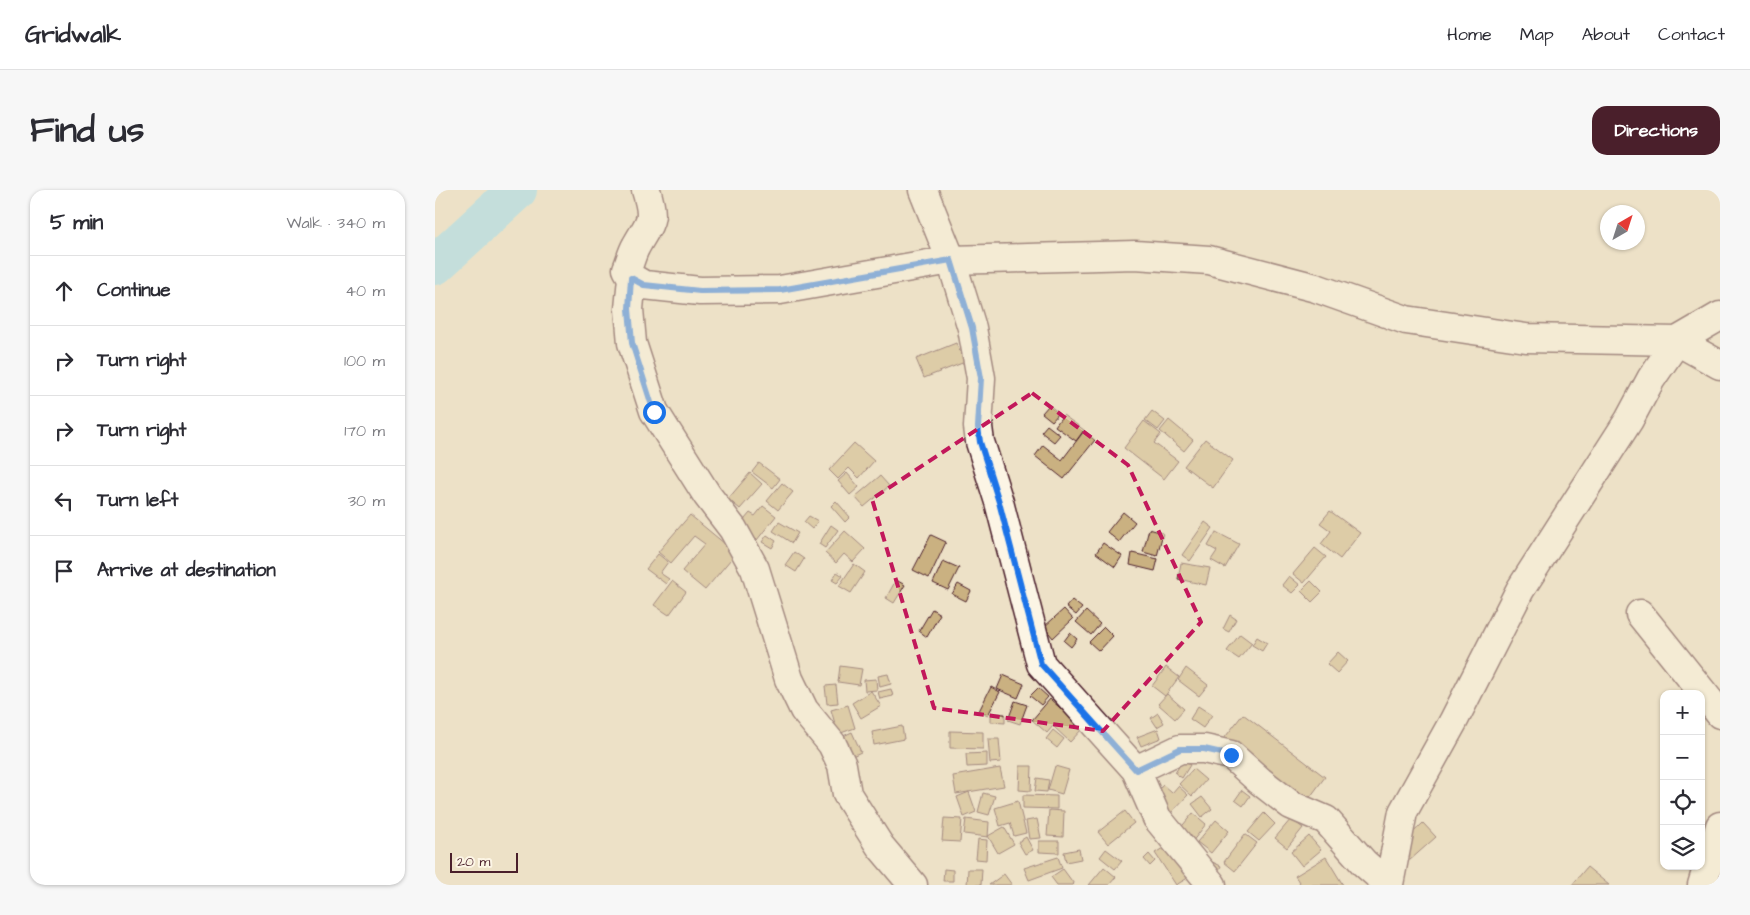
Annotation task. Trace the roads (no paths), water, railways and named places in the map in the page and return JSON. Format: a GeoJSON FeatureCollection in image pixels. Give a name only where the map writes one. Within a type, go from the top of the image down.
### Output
{"type":"FeatureCollection","features":[{"type":"Feature","properties":{"kind":"street"},"geometry":{"type":"LineString","coordinates":[[647,190],[652,217],[650,224],[635,247],[627,270],[631,278],[629,309],[632,343],[654,412],[707,495],[733,529],[755,569],[789,679],[804,710],[832,744],[842,765],[847,794],[880,846],[913,885]]}},
{"type":"Feature","properties":{"kind":"street"},"geometry":{"type":"LineString","coordinates":[[923,190],[951,260],[972,328],[981,378],[978,427],[980,442],[999,502],[1041,664],[1136,770],[1157,818],[1213,885]]}},
{"type":"Feature","properties":{"kind":"street"},"geometry":{"type":"LineString","coordinates":[[631,278],[644,285],[700,291],[780,290],[951,260],[1135,255],[1209,260],[1316,288],[1406,320],[1526,338],[1677,341],[1720,365]]}},
{"type":"Feature","properties":{"kind":"street"},"geometry":{"type":"LineString","coordinates":[[1389,885],[1403,812],[1453,722],[1521,590],[1677,341],[1720,316]]}},
{"type":"Feature","properties":{"kind":"street"},"geometry":{"type":"LineString","coordinates":[[1640,614],[1720,714]]}},
{"type":"Feature","properties":{"kind":"street"},"geometry":{"type":"LineString","coordinates":[[1136,770],[1180,749],[1204,749],[1231,755],[1291,805],[1326,820],[1364,863],[1389,885]]}},
{"type":"Feature","properties":{"kind":"street"},"geometry":{"type":"LineString","coordinates":[[1702,885],[1720,826]]}},
{"type":"Feature","properties":{"kind":"waterway"},"geometry":{"type":"LineString","coordinates":[[435,265],[517,190]]}}]}
